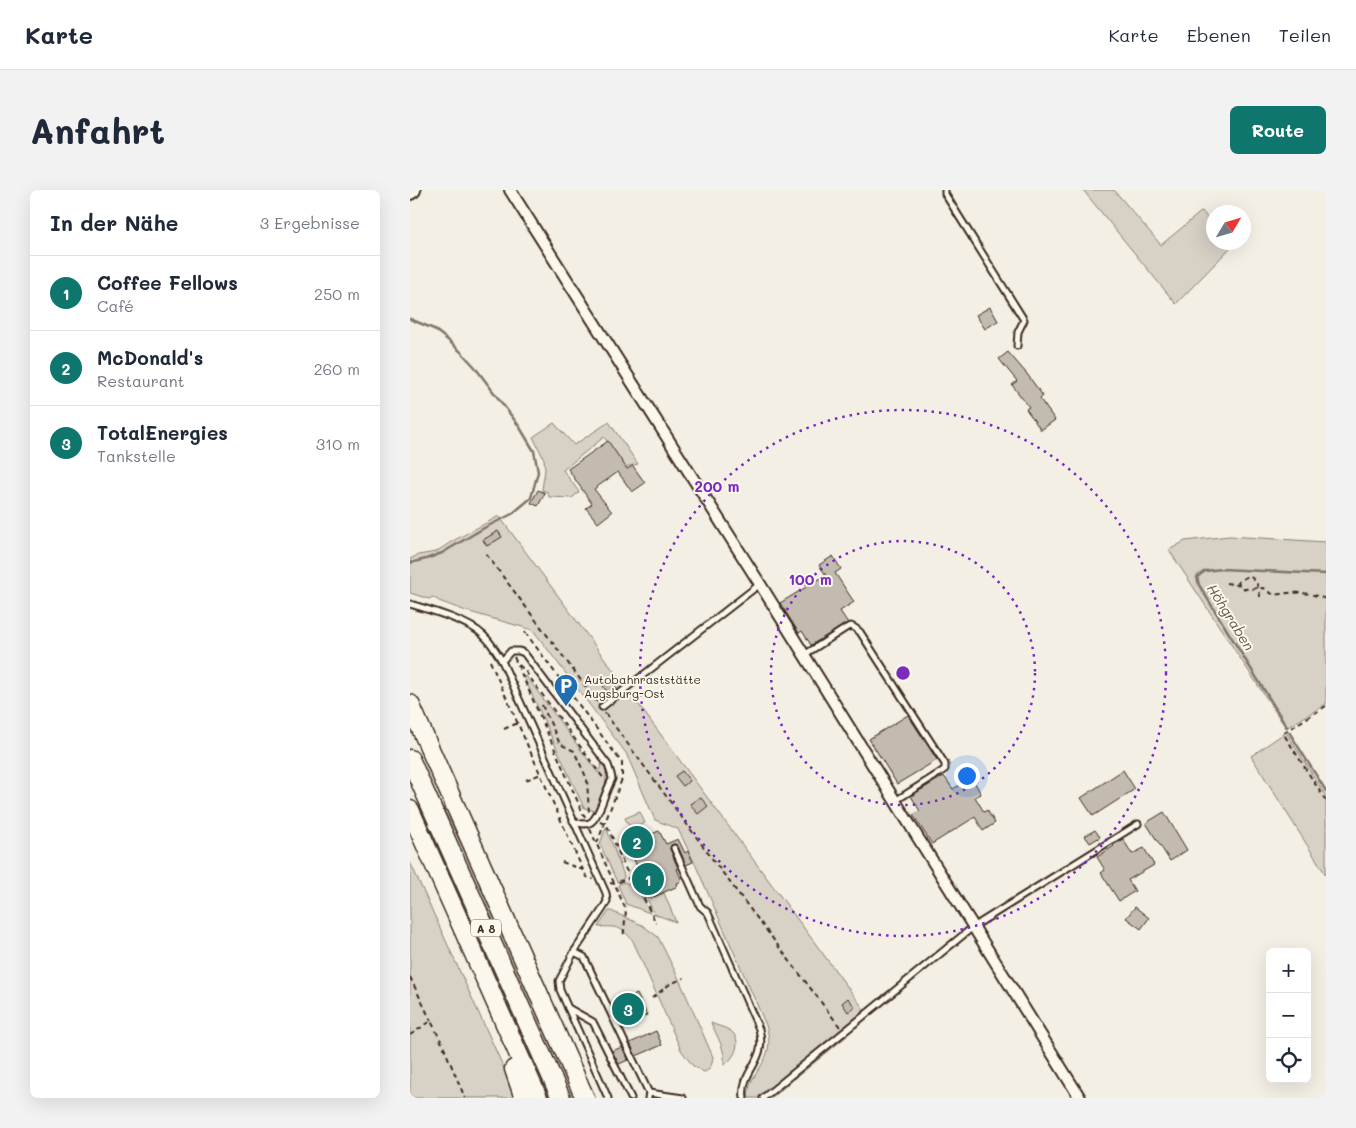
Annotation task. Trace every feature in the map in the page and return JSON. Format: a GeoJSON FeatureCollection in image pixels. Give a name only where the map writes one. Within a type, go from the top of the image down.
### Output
{"type":"FeatureCollection","features":[{"type":"Feature","properties":{"kind":"highway"},"geometry":{"type":"LineString","coordinates":[[410,704],[585,1098]]}},
{"type":"Feature","properties":{"kind":"highway","name":"A 8"},"geometry":{"type":"LineString","coordinates":[[410,759],[561,1098]]}},
{"type":"Feature","properties":{"kind":"highway","name":"A 8"},"geometry":{"type":"LineString","coordinates":[[410,810],[538,1098]]}},
{"type":"Feature","properties":{"kind":"highway"},"geometry":{"type":"LineString","coordinates":[[483,974],[524,1098]]}},
{"type":"Feature","properties":{"kind":"street"},"geometry":{"type":"LineString","coordinates":[[510,190],[760,584],[1080,1098]]}},
{"type":"Feature","properties":{"kind":"lane"},"geometry":{"type":"LineString","coordinates":[[945,190],[950,203],[1024,320],[1018,332],[1017,346]]}},
{"type":"Feature","properties":{"kind":"lane"},"geometry":{"type":"LineString","coordinates":[[602,707],[760,584]]}},
{"type":"Feature","properties":{"kind":"lane"},"geometry":{"type":"LineString","coordinates":[[410,604],[470,625],[493,645],[502,661],[606,893],[607,901],[574,952],[559,981],[560,990],[608,1098]]}},
{"type":"Feature","properties":{"kind":"lane"},"geometry":{"type":"LineString","coordinates":[[804,655],[846,628],[851,626],[855,628],[860,632],[944,764],[946,769],[895,801]]}},
{"type":"Feature","properties":{"kind":"lane"},"geometry":{"type":"LineString","coordinates":[[502,661],[512,651],[519,651],[526,656],[604,758],[612,774],[612,780],[595,820],[588,824],[573,821]]}},
{"type":"Feature","properties":{"kind":"lane"},"geometry":{"type":"LineString","coordinates":[[763,1098],[973,927],[1138,824]]}},
{"type":"Feature","properties":{"kind":"lane"},"geometry":{"type":"LineString","coordinates":[[674,848],[700,906],[708,913],[759,1028],[761,1046],[745,1082],[744,1098]]}},
{"type":"Feature","properties":{"kind":"lane"},"geometry":{"type":"LineString","coordinates":[[574,952],[584,957],[648,1095],[683,1098]]}},
{"type":"Feature","properties":{"kind":"lane"},"geometry":{"type":"LineString","coordinates":[[568,1008],[593,1022],[631,1098]]}},
{"type":"Feature","properties":{"kind":"path"},"geometry":{"type":"LineString","coordinates":[[486,554],[602,707],[722,872],[843,1031]]}},
{"type":"Feature","properties":{"kind":"path"},"geometry":{"type":"LineString","coordinates":[[1239,585],[1238,582],[1250,576],[1257,583],[1257,588],[1261,594],[1260,600]]}},
{"type":"Feature","properties":{"kind":"path"},"geometry":{"type":"LineString","coordinates":[[1226,583],[1239,585],[1246,589],[1263,588],[1274,595],[1288,592],[1310,594],[1326,599]]}},
{"type":"Feature","properties":{"kind":"path"},"geometry":{"type":"LineString","coordinates":[[1321,598],[1326,596]]}},
{"type":"Feature","properties":{"kind":"path"},"geometry":{"type":"LineString","coordinates":[[512,651],[626,910],[623,938]]}},
{"type":"Feature","properties":{"kind":"path"},"geometry":{"type":"LineString","coordinates":[[490,661],[584,870]]}},
{"type":"Feature","properties":{"kind":"path"},"geometry":{"type":"LineString","coordinates":[[517,664],[525,671],[616,795]]}},
{"type":"Feature","properties":{"kind":"path"},"geometry":{"type":"LineString","coordinates":[[542,704],[560,744],[574,751],[587,779],[589,817],[584,815]]}},
{"type":"Feature","properties":{"kind":"path"},"geometry":{"type":"LineString","coordinates":[[1326,706],[1283,733],[1326,801]]}},
{"type":"Feature","properties":{"kind":"path"},"geometry":{"type":"LineString","coordinates":[[504,729],[518,723]]}},
{"type":"Feature","properties":{"kind":"path"},"geometry":{"type":"LineString","coordinates":[[526,780],[541,774]]}},
{"type":"Feature","properties":{"kind":"path"},"geometry":{"type":"LineString","coordinates":[[595,820],[608,825],[626,870],[637,884],[656,923]]}},
{"type":"Feature","properties":{"kind":"path"},"geometry":{"type":"LineString","coordinates":[[631,877],[640,874]]}},
{"type":"Feature","properties":{"kind":"path"},"geometry":{"type":"LineString","coordinates":[[410,977],[442,1042],[465,1098]]}},
{"type":"Feature","properties":{"kind":"path"},"geometry":{"type":"LineString","coordinates":[[652,998],[670,984],[684,978]]}},
{"type":"Feature","properties":{"kind":"path"},"geometry":{"type":"LineString","coordinates":[[410,1035],[431,1021]]}},
{"type":"Feature","properties":{"kind":"shaded area"},"geometry":{"type":"Polygon","coordinates":[[[1083,190],[1114,190],[1161,245],[1202,211],[1206,216],[1206,250],[1228,250],[1176,304],[1083,190]]]}},
{"type":"Feature","properties":{"kind":"shaded area"},"geometry":{"type":"Polygon","coordinates":[[[609,422],[638,464],[625,467],[604,437],[563,470],[579,492],[572,498],[549,497],[548,492],[542,490],[545,469],[544,459],[533,437],[554,423],[574,445],[609,422]]]}},
{"type":"Feature","properties":{"kind":"shaded area"},"geometry":{"type":"Polygon","coordinates":[[[499,516],[866,1012],[844,1032],[847,1036],[771,1098],[749,1098],[748,1096],[752,1081],[767,1053],[769,1041],[766,1025],[678,829],[655,820],[626,753],[533,630],[466,611],[433,597],[429,599],[410,593],[410,559],[418,555],[436,552],[499,516]]]}},
{"type":"Feature","properties":{"kind":"shaded area"},"geometry":{"type":"Polygon","coordinates":[[[1229,536],[1326,542],[1326,704],[1286,728],[1169,550],[1185,541],[1229,536]]]}},
{"type":"Feature","properties":{"kind":"shaded area"},"geometry":{"type":"Polygon","coordinates":[[[526,676],[598,773],[603,761],[606,781],[595,811],[584,808],[524,677],[526,676]]]}},
{"type":"Feature","properties":{"kind":"shaded area"},"geometry":{"type":"Polygon","coordinates":[[[1286,732],[1326,796],[1326,875],[1251,756],[1286,732]]]}},
{"type":"Feature","properties":{"kind":"shaded area"},"geometry":{"type":"Polygon","coordinates":[[[435,792],[486,892],[577,1098],[570,1098],[435,792]]]}},
{"type":"Feature","properties":{"kind":"shaded area"},"geometry":{"type":"Polygon","coordinates":[[[640,812],[645,823],[631,830],[625,818],[640,812]]]}},
{"type":"Feature","properties":{"kind":"shaded area"},"geometry":{"type":"Polygon","coordinates":[[[606,827],[624,876],[623,879],[617,882],[600,844],[606,827]]]}},
{"type":"Feature","properties":{"kind":"shaded area"},"geometry":{"type":"Polygon","coordinates":[[[410,862],[512,1086],[516,1098],[410,1098],[410,862]]]}},
{"type":"Feature","properties":{"kind":"shaded area"},"geometry":{"type":"Polygon","coordinates":[[[641,877],[650,899],[664,893],[676,922],[654,914],[638,878],[641,877]]]}},
{"type":"Feature","properties":{"kind":"shaded area"},"geometry":{"type":"Polygon","coordinates":[[[624,882],[637,888],[650,913],[626,904],[618,885],[624,882]]]}},
{"type":"Feature","properties":{"kind":"shaded area"},"geometry":{"type":"Polygon","coordinates":[[[609,911],[642,925],[658,937],[679,979],[713,1057],[708,1070],[704,1072],[693,1066],[681,1050],[633,941],[618,928],[598,927],[609,911]]]}},
{"type":"Feature","properties":{"kind":"shaded area"},"geometry":{"type":"Polygon","coordinates":[[[711,1023],[729,1030],[736,1037],[736,1051],[724,1065],[722,1049],[711,1023]]]}},
{"type":"Feature","properties":{"kind":"building"},"geometry":{"type":"Polygon","coordinates":[[[990,307],[998,321],[985,329],[976,315],[990,307]]]}},
{"type":"Feature","properties":{"kind":"building"},"geometry":{"type":"Polygon","coordinates":[[[1008,352],[1043,396],[1040,399],[1055,420],[1041,430],[1026,409],[1029,407],[1012,385],[1017,381],[999,359],[1008,352]]]}},
{"type":"Feature","properties":{"kind":"building"},"geometry":{"type":"Polygon","coordinates":[[[608,441],[627,469],[633,466],[645,483],[632,492],[618,472],[594,489],[612,512],[598,523],[586,508],[592,504],[568,469],[608,441]]]}},
{"type":"Feature","properties":{"kind":"building"},"geometry":{"type":"Polygon","coordinates":[[[538,490],[545,493],[538,506],[531,503],[538,490]]]}},
{"type":"Feature","properties":{"kind":"building"},"geometry":{"type":"Polygon","coordinates":[[[498,531],[502,537],[487,546],[483,540],[498,531]]]}},
{"type":"Feature","properties":{"kind":"building"},"geometry":{"type":"Polygon","coordinates":[[[833,556],[841,569],[835,573],[854,602],[840,611],[848,623],[811,645],[802,631],[799,633],[780,603],[826,575],[819,565],[833,556]]]}},
{"type":"Feature","properties":{"kind":"building"},"geometry":{"type":"Polygon","coordinates":[[[611,681],[617,688],[609,694],[603,686],[611,681]]]}},
{"type":"Feature","properties":{"kind":"building"},"geometry":{"type":"Polygon","coordinates":[[[908,715],[937,760],[897,784],[869,739],[908,715]]]}},
{"type":"Feature","properties":{"kind":"building"},"geometry":{"type":"Polygon","coordinates":[[[967,768],[981,794],[975,797],[984,812],[987,810],[995,823],[983,831],[975,817],[932,844],[913,815],[920,811],[911,796],[944,776],[953,789],[966,781],[960,772],[967,768]]]}},
{"type":"Feature","properties":{"kind":"building"},"geometry":{"type":"Polygon","coordinates":[[[1123,770],[1135,789],[1093,816],[1081,798],[1123,770]]]}},
{"type":"Feature","properties":{"kind":"building"},"geometry":{"type":"Polygon","coordinates":[[[682,771],[690,781],[683,786],[675,776],[682,771]]]}},
{"type":"Feature","properties":{"kind":"building"},"geometry":{"type":"Polygon","coordinates":[[[700,797],[708,806],[698,814],[690,804],[700,797]]]}},
{"type":"Feature","properties":{"kind":"building"},"geometry":{"type":"Polygon","coordinates":[[[1164,812],[1187,850],[1170,861],[1146,823],[1164,812]]]}},
{"type":"Feature","properties":{"kind":"building"},"geometry":{"type":"Polygon","coordinates":[[[645,828],[649,835],[659,831],[666,844],[678,839],[685,853],[688,851],[693,862],[686,865],[678,846],[671,845],[670,849],[682,881],[677,883],[678,886],[651,898],[624,837],[645,828]]]}},
{"type":"Feature","properties":{"kind":"building"},"geometry":{"type":"Polygon","coordinates":[[[1095,830],[1100,837],[1090,843],[1085,836],[1095,830]]]}},
{"type":"Feature","properties":{"kind":"building"},"geometry":{"type":"Polygon","coordinates":[[[1123,839],[1132,854],[1144,848],[1154,865],[1128,880],[1135,891],[1119,901],[1101,873],[1105,870],[1097,857],[1123,839]]]}},
{"type":"Feature","properties":{"kind":"building"},"geometry":{"type":"Polygon","coordinates":[[[1135,907],[1149,918],[1141,929],[1126,918],[1135,907]]]}},
{"type":"Feature","properties":{"kind":"building"},"geometry":{"type":"Polygon","coordinates":[[[637,994],[647,1015],[638,1020],[639,1022],[623,1029],[612,1005],[637,994]]]}},
{"type":"Feature","properties":{"kind":"building"},"geometry":{"type":"Polygon","coordinates":[[[848,998],[855,1007],[848,1012],[842,1003],[848,998]]]}},
{"type":"Feature","properties":{"kind":"building"},"geometry":{"type":"Polygon","coordinates":[[[656,1031],[662,1045],[636,1056],[630,1043],[656,1031]]]}},
{"type":"Feature","properties":{"kind":"building"},"geometry":{"type":"Polygon","coordinates":[[[622,1047],[628,1060],[619,1064],[612,1051],[622,1047]]]}},
{"type":"Feature","properties":{"kind":"waterway"},"geometry":{"type":"LineString","coordinates":[[410,319],[434,329],[460,351],[474,366],[519,426],[534,451],[538,472],[531,498],[512,514],[442,553],[410,563]]}},
{"type":"Feature","properties":{"kind":"waterway","name":"Höhgraben"},"geometry":{"type":"LineString","coordinates":[[1287,727],[1199,585],[1197,577],[1205,571],[1222,569],[1326,574]]}},
{"type":"Feature","properties":{"kind":"waterway","name":"Höhgraben"},"geometry":{"type":"LineString","coordinates":[[1289,732],[1326,791]]}},
{"type":"Feature","properties":{"kind":"place","name":"Autobahnraststätte Augsburg-Ost"},"geometry":{"type":"Point","coordinates":[566,707]}},
{"type":"Feature","properties":{"kind":"place","name":"McDonald's"},"geometry":{"type":"Point","coordinates":[637,842]}},
{"type":"Feature","properties":{"kind":"place","name":"Coffee Fellows"},"geometry":{"type":"Point","coordinates":[648,879]}},
{"type":"Feature","properties":{"kind":"place","name":"TotalEnergies"},"geometry":{"type":"Point","coordinates":[628,1009]}}]}
